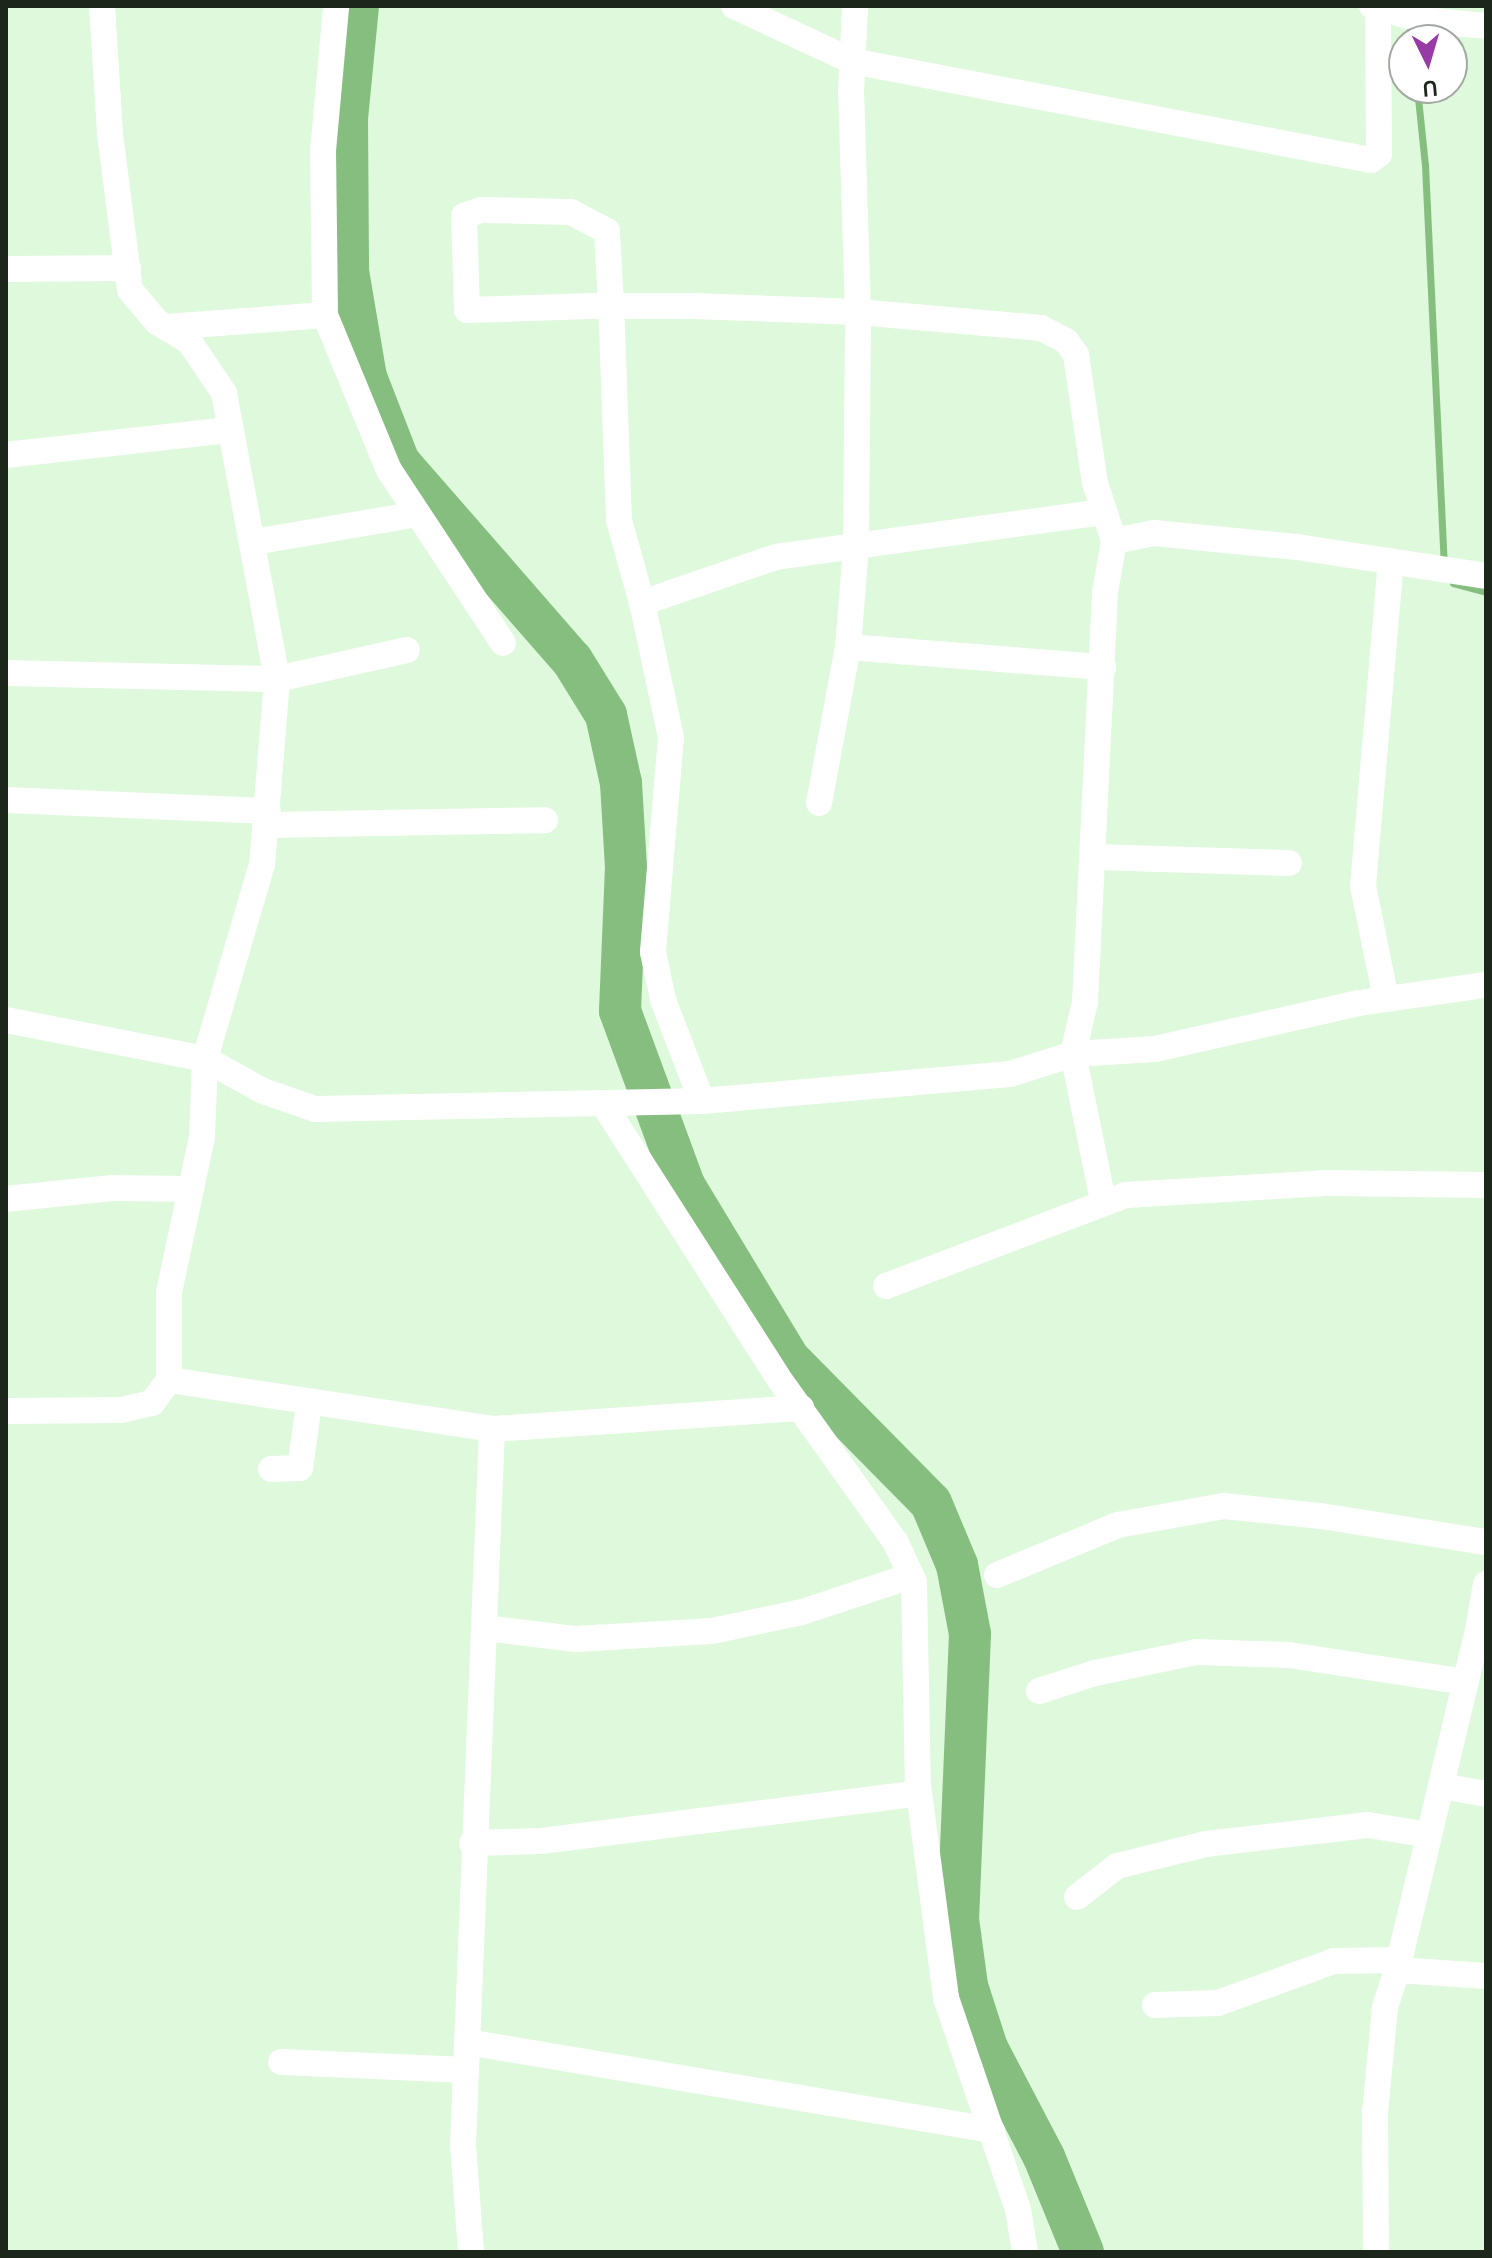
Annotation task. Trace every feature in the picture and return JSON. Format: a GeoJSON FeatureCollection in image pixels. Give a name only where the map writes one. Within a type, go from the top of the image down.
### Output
{"type":"FeatureCollection","features":[{"type":"Feature","properties":{"kind":"street"},"geometry":{"type":"LineString","coordinates":[[6,1411],[121,1410],[152,1403],[169,1380],[169,1292],[202,1137],[205,1059],[262,864],[268,818],[277,679],[224,393],[189,341],[166,327],[130,290],[110,134],[102,6]]}},
{"type":"Feature","properties":{"kind":"street"},"geometry":{"type":"LineString","coordinates":[[734,6],[852,61],[1371,160],[1379,154],[1379,7],[1423,20],[1486,26]]}},
{"type":"Feature","properties":{"kind":"street"},"geometry":{"type":"LineString","coordinates":[[819,803],[848,647],[856,547],[858,312],[852,61],[855,6]]}},
{"type":"Feature","properties":{"kind":"street"},"geometry":{"type":"LineString","coordinates":[[336,8],[323,150],[325,315],[389,470],[503,643]]}},
{"type":"Feature","properties":{"kind":"street"},"geometry":{"type":"LineString","coordinates":[[702,1101],[663,1000],[653,952],[671,737],[642,603],[619,520],[611,306],[607,231],[571,212],[481,210],[464,216],[467,310],[611,306],[858,312],[1041,328],[1066,341],[1076,355],[1103,512],[1114,541],[1107,565],[1096,857],[1085,1002],[1073,1054],[1103,1201]]}},
{"type":"Feature","properties":{"kind":"street"},"geometry":{"type":"LineString","coordinates":[[6,269],[128,268]]}},
{"type":"Feature","properties":{"kind":"street"},"geometry":{"type":"LineString","coordinates":[[166,327],[325,315]]}},
{"type":"Feature","properties":{"kind":"street"},"geometry":{"type":"LineString","coordinates":[[6,455],[229,430]]}},
{"type":"Feature","properties":{"kind":"street"},"geometry":{"type":"LineString","coordinates":[[642,603],[776,557],[1103,512]]}},
{"type":"Feature","properties":{"kind":"street"},"geometry":{"type":"LineString","coordinates":[[254,542],[417,514]]}},
{"type":"Feature","properties":{"kind":"street"},"geometry":{"type":"LineString","coordinates":[[1114,541],[1154,533],[1401,562],[1480,575]]}},
{"type":"Feature","properties":{"kind":"street"},"geometry":{"type":"LineString","coordinates":[[1386,999],[1363,886],[1401,562]]}},
{"type":"Feature","properties":{"kind":"street"},"geometry":{"type":"LineString","coordinates":[[848,647],[1103,667]]}},
{"type":"Feature","properties":{"kind":"street"},"geometry":{"type":"LineString","coordinates":[[6,673],[277,679],[407,650]]}},
{"type":"Feature","properties":{"kind":"street"},"geometry":{"type":"LineString","coordinates":[[6,800],[268,818],[545,820]]}},
{"type":"Feature","properties":{"kind":"street"},"geometry":{"type":"LineString","coordinates":[[1096,857],[1289,863]]}},
{"type":"Feature","properties":{"kind":"street"},"geometry":{"type":"LineString","coordinates":[[6,1020],[205,1059],[263,1091],[315,1109],[613,1104],[702,1101],[1010,1074],[1073,1054],[1155,1049],[1386,999],[1486,985]]}},
{"type":"Feature","properties":{"kind":"street"},"geometry":{"type":"LineString","coordinates":[[613,1104],[801,1408],[896,1543],[911,1576],[917,1607],[919,1793],[946,1998],[992,2130],[1025,2252]]}},
{"type":"Feature","properties":{"kind":"street"},"geometry":{"type":"LineString","coordinates":[[886,1286],[1103,1201],[1270,1185],[1486,1185]]}},
{"type":"Feature","properties":{"kind":"street"},"geometry":{"type":"LineString","coordinates":[[6,1199],[112,1188],[189,1189]]}},
{"type":"Feature","properties":{"kind":"street"},"geometry":{"type":"LineString","coordinates":[[169,1380],[309,1404],[492,1429],[801,1408]]}},
{"type":"Feature","properties":{"kind":"street"},"geometry":{"type":"LineString","coordinates":[[271,1469],[300,1468],[309,1404]]}},
{"type":"Feature","properties":{"kind":"street"},"geometry":{"type":"LineString","coordinates":[[471,2252],[463,2145],[472,1843],[485,1628],[492,1429]]}},
{"type":"Feature","properties":{"kind":"street"},"geometry":{"type":"LineString","coordinates":[[997,1575],[1118,1525],[1224,1506],[1321,1516],[1486,1542]]}},
{"type":"Feature","properties":{"kind":"street"},"geometry":{"type":"LineString","coordinates":[[485,1628],[576,1639],[712,1631],[802,1612],[911,1576]]}},
{"type":"Feature","properties":{"kind":"street"},"geometry":{"type":"LineString","coordinates":[[1376,2252],[1375,2113],[1385,2007],[1398,1965],[1465,1682],[1481,1636],[1486,1584]]}},
{"type":"Feature","properties":{"kind":"street"},"geometry":{"type":"LineString","coordinates":[[1039,1691],[1095,1673],[1196,1652],[1289,1655],[1465,1682]]}},
{"type":"Feature","properties":{"kind":"street"},"geometry":{"type":"LineString","coordinates":[[1441,1786],[1486,1794]]}},
{"type":"Feature","properties":{"kind":"street"},"geometry":{"type":"LineString","coordinates":[[472,1843],[571,1837],[919,1793]]}},
{"type":"Feature","properties":{"kind":"street"},"geometry":{"type":"LineString","coordinates":[[1077,1897],[1117,1866],[1206,1844],[1368,1825],[1429,1835]]}},
{"type":"Feature","properties":{"kind":"street"},"geometry":{"type":"LineString","coordinates":[[1155,2005],[1218,2003],[1334,1961],[1486,1976]]}},
{"type":"Feature","properties":{"kind":"street"},"geometry":{"type":"LineString","coordinates":[[467,2042],[992,2130]]}},
{"type":"Feature","properties":{"kind":"street"},"geometry":{"type":"LineString","coordinates":[[281,2062],[466,2070]]}},
{"type":"Feature","properties":{"kind":"waterway"},"geometry":{"type":"LineString","coordinates":[[358,6],[347,119],[348,271],[366,377],[399,462],[572,660],[606,715],[621,783],[626,867],[620,1011],[684,1185],[789,1359],[931,1503],[957,1565],[970,1634],[958,1919],[967,1986],[987,2048],[1044,2157],[1083,2252]]}},
{"type":"Feature","properties":{"kind":"waterway"},"geometry":{"type":"LineString","coordinates":[[1419,104],[1425,165],[1444,564]]}},
{"type":"Feature","properties":{"kind":"waterway"},"geometry":{"type":"LineString","coordinates":[[1453,583],[1486,592]]}}]}
